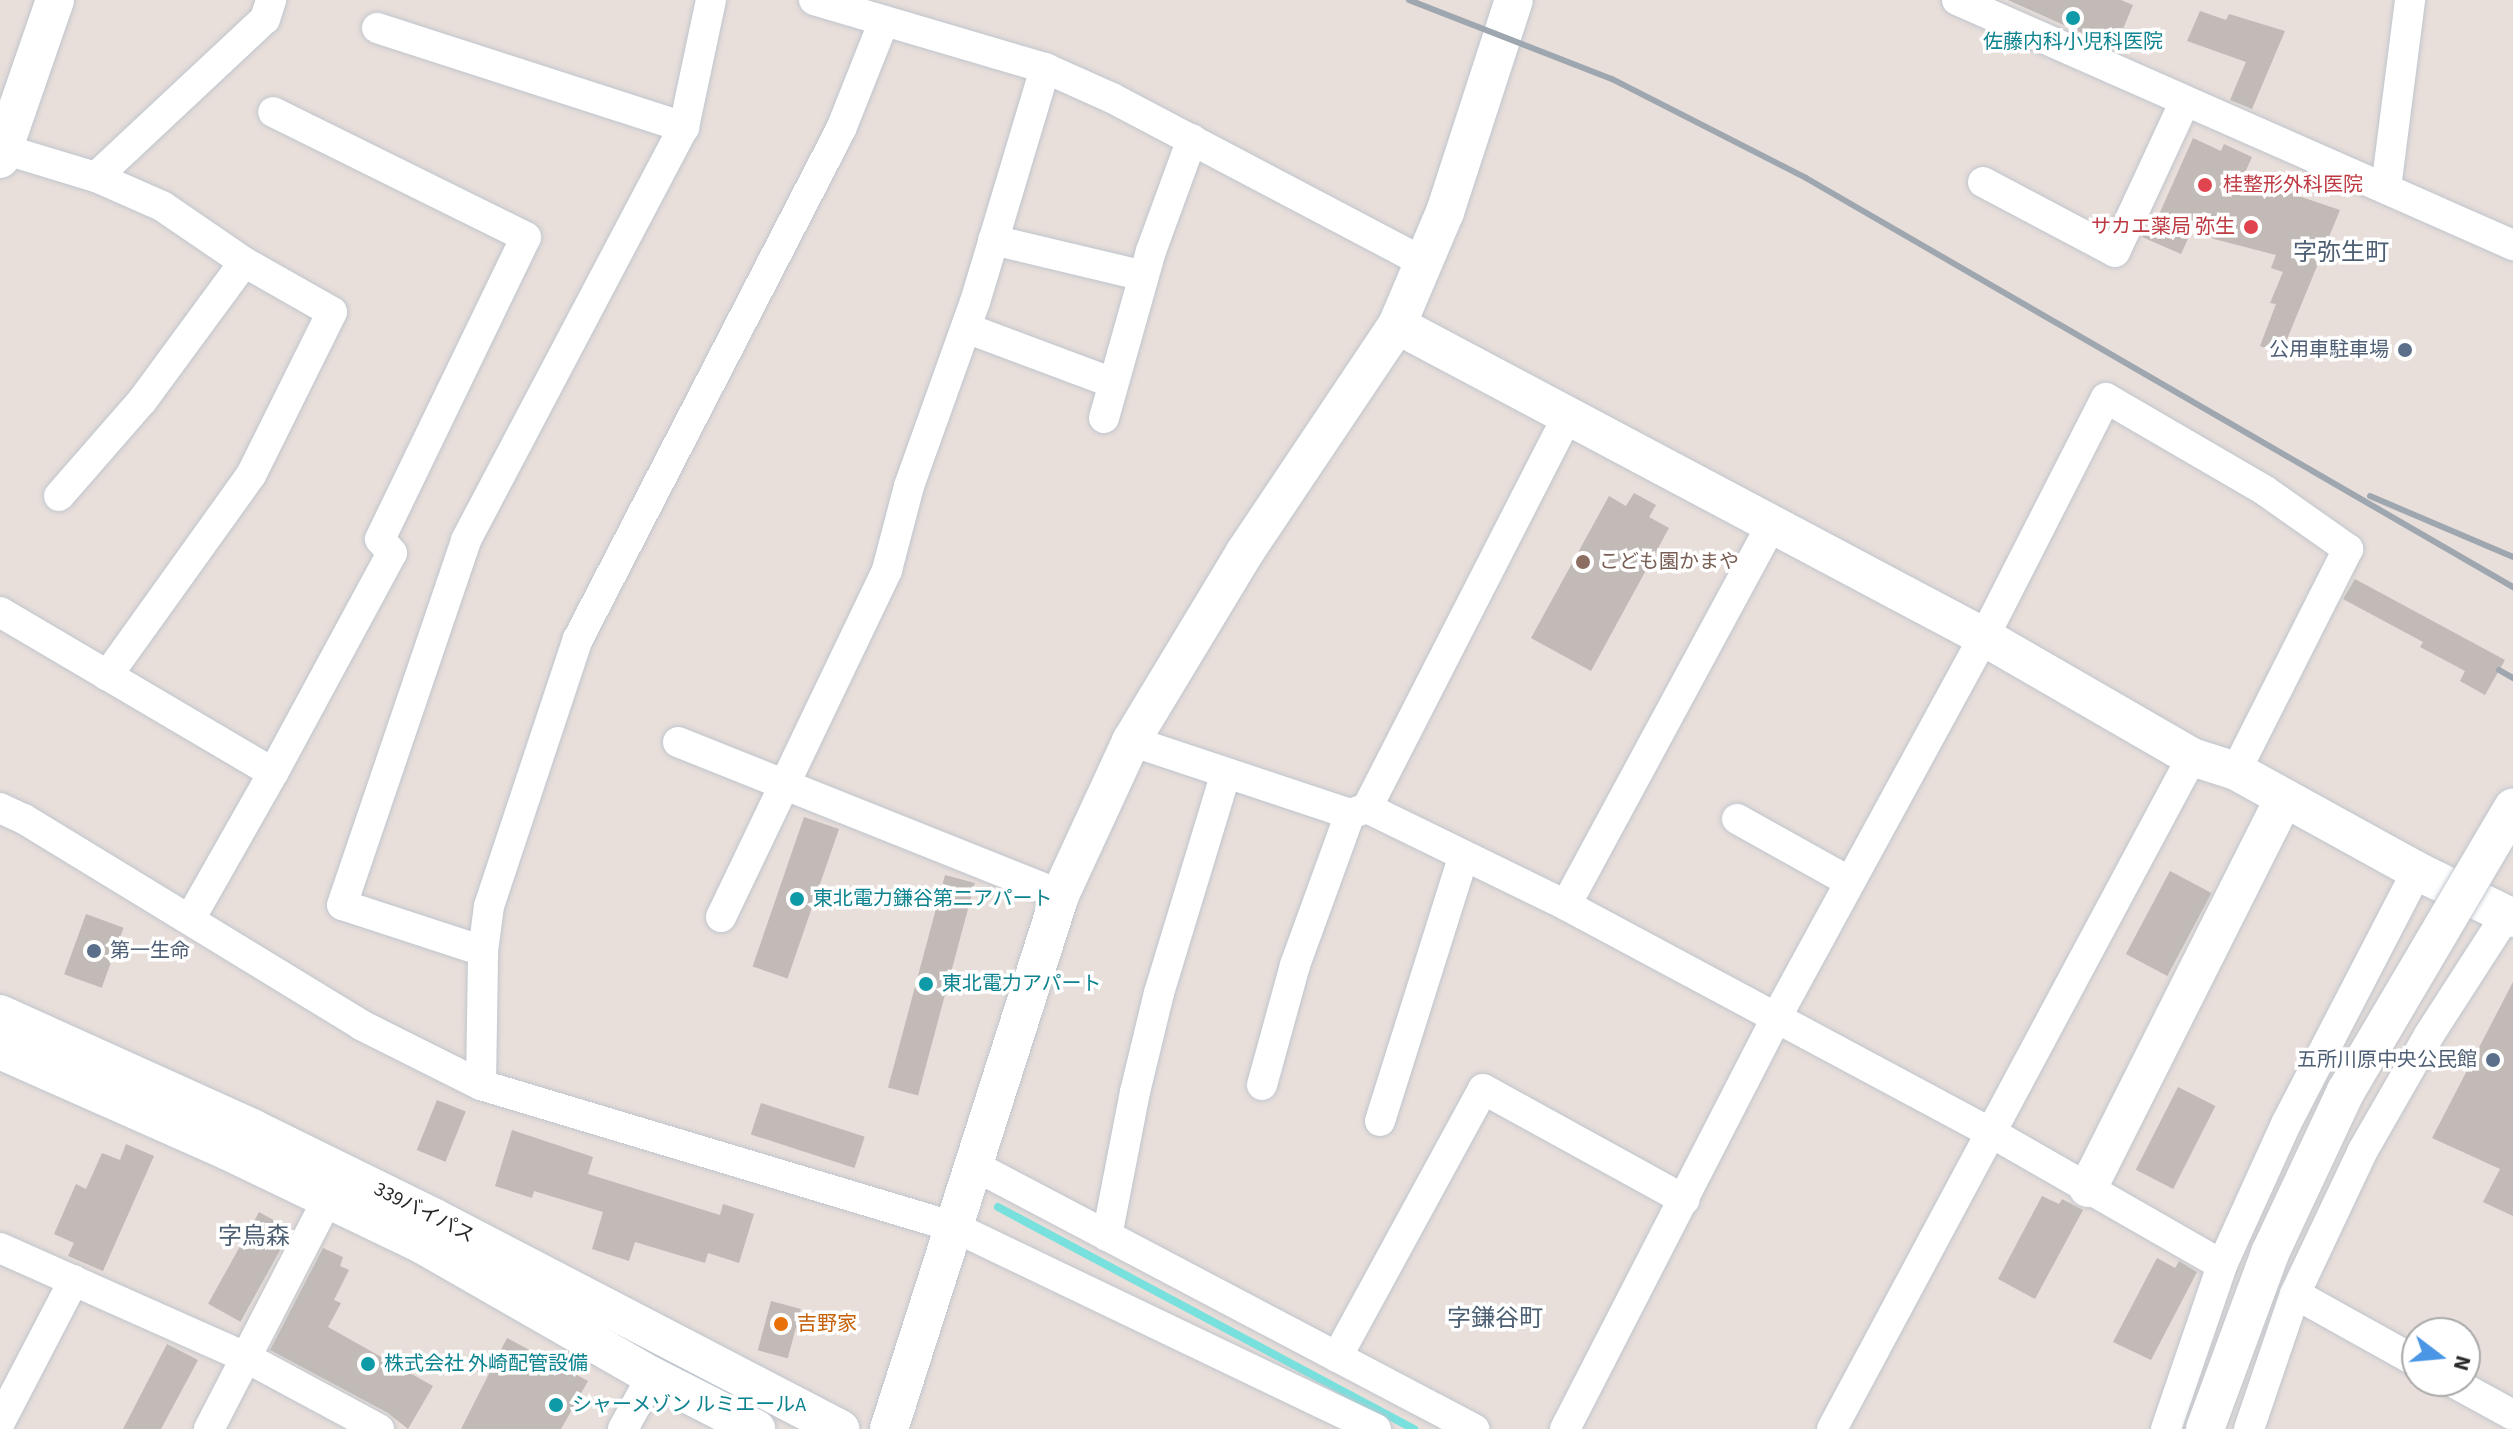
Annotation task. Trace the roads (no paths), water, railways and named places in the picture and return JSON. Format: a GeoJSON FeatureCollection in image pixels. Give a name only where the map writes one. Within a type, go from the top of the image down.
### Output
{"type":"FeatureCollection","features":[{"type":"Feature","properties":{"kind":"street"},"geometry":{"type":"LineString","coordinates":[[55,0],[2,154],[96,177],[162,206],[244,262],[332,312],[251,475],[107,676]]}},
{"type":"Feature","properties":{"kind":"street"},"geometry":{"type":"LineString","coordinates":[[96,177],[265,19],[271,0]]}},
{"type":"Feature","properties":{"kind":"street"},"geometry":{"type":"LineString","coordinates":[[483,951],[342,905],[466,540],[684,127],[711,0]]}},
{"type":"Feature","properties":{"kind":"street"},"geometry":{"type":"LineString","coordinates":[[814,0],[1045,68],[1192,139],[1425,263]]}},
{"type":"Feature","properties":{"kind":"street"},"geometry":{"type":"LineString","coordinates":[[889,1429],[971,1164],[1060,895],[1131,741],[1245,552],[1397,325],[1445,212],[1514,0]]}},
{"type":"Feature","properties":{"kind":"street"},"geometry":{"type":"LineString","coordinates":[[1957,0],[2513,245]]}},
{"type":"Feature","properties":{"kind":"street"},"geometry":{"type":"LineString","coordinates":[[2386,188],[2410,0]]}},
{"type":"Feature","properties":{"kind":"street"},"geometry":{"type":"LineString","coordinates":[[481,1085],[483,951],[489,906],[578,639],[841,129],[884,21]]}},
{"type":"Feature","properties":{"kind":"street"},"geometry":{"type":"LineString","coordinates":[[377,28],[684,127]]}},
{"type":"Feature","properties":{"kind":"street"},"geometry":{"type":"LineString","coordinates":[[721,917],[887,570],[909,486],[966,328],[1045,68]]}},
{"type":"Feature","properties":{"kind":"street"},"geometry":{"type":"LineString","coordinates":[[1983,182],[2115,252],[2185,101]]}},
{"type":"Feature","properties":{"kind":"street"},"geometry":{"type":"LineString","coordinates":[[190,919],[392,553],[380,539],[526,237],[273,112]]}},
{"type":"Feature","properties":{"kind":"street"},"geometry":{"type":"LineString","coordinates":[[1104,418],[1144,276],[1192,139]]}},
{"type":"Feature","properties":{"kind":"street"},"geometry":{"type":"LineString","coordinates":[[993,240],[1144,276]]}},
{"type":"Feature","properties":{"kind":"street"},"geometry":{"type":"LineString","coordinates":[[59,496],[142,401],[244,262]]}},
{"type":"Feature","properties":{"kind":"street"},"geometry":{"type":"LineString","coordinates":[[1397,325],[1984,637],[2192,757],[2236,771],[2417,871],[2510,916],[2429,1035],[2362,1152],[2295,1294],[2249,1429]]}},
{"type":"Feature","properties":{"kind":"street"},"geometry":{"type":"LineString","coordinates":[[966,328],[1113,383]]}},
{"type":"Feature","properties":{"kind":"street"},"geometry":{"type":"LineString","coordinates":[[1565,1429],[1776,1018],[1984,637],[2106,398],[2264,490],[2348,549],[2236,771]]}},
{"type":"Feature","properties":{"kind":"street"},"geometry":{"type":"LineString","coordinates":[[1262,1085],[1295,965],[1358,811],[1567,418]]}},
{"type":"Feature","properties":{"kind":"street"},"geometry":{"type":"LineString","coordinates":[[1566,905],[1771,526]]}},
{"type":"Feature","properties":{"kind":"street"},"geometry":{"type":"LineString","coordinates":[[0,612],[273,773]]}},
{"type":"Feature","properties":{"kind":"street"},"geometry":{"type":"LineString","coordinates":[[1131,741],[1226,773],[1358,811],[1566,905],[1990,1132],[2222,1265]]}},
{"type":"Feature","properties":{"kind":"street"},"geometry":{"type":"LineString","coordinates":[[678,742],[1060,895]]}},
{"type":"Feature","properties":{"kind":"street"},"geometry":{"type":"LineString","coordinates":[[1832,1429],[2192,757]]}},
{"type":"Feature","properties":{"kind":"street"},"geometry":{"type":"LineString","coordinates":[[1107,1236],[1159,993],[1226,773]]}},
{"type":"Feature","properties":{"kind":"street"},"geometry":{"type":"LineString","coordinates":[[2088,1188],[2284,799]]}},
{"type":"Feature","properties":{"kind":"street"},"geometry":{"type":"LineString","coordinates":[[2205,1429],[2270,1253],[2346,1091],[2513,807]]}},
{"type":"Feature","properties":{"kind":"street"},"geometry":{"type":"LineString","coordinates":[[0,808],[24,819],[361,1025],[481,1085],[952,1226],[1376,1429]]}},
{"type":"Feature","properties":{"kind":"street"},"geometry":{"type":"LineString","coordinates":[[1737,819],[1850,882]]}},
{"type":"Feature","properties":{"kind":"street"},"geometry":{"type":"LineString","coordinates":[[1380,1121],[1463,858]]}},
{"type":"Feature","properties":{"kind":"street"},"geometry":{"type":"LineString","coordinates":[[2166,1429],[2222,1265],[2287,1122],[2417,871]]}},
{"type":"Feature","properties":{"kind":"street","name":"339バイパス"},"geometry":{"type":"LineString","coordinates":[[0,1014],[252,1128],[435,1218],[840,1429]]}},
{"type":"Feature","properties":{"kind":"street"},"geometry":{"type":"LineString","coordinates":[[0,1050],[228,1151],[423,1245],[652,1376],[756,1429]]}},
{"type":"Feature","properties":{"kind":"street"},"geometry":{"type":"LineString","coordinates":[[1337,1357],[1483,1089],[1685,1200]]}},
{"type":"Feature","properties":{"kind":"street"},"geometry":{"type":"LineString","coordinates":[[971,1164],[1474,1429]]}},
{"type":"Feature","properties":{"kind":"street"},"geometry":{"type":"LineString","coordinates":[[209,1429],[327,1200]]}},
{"type":"Feature","properties":{"kind":"street"},"geometry":{"type":"LineString","coordinates":[[0,1248],[247,1358],[379,1429]]}},
{"type":"Feature","properties":{"kind":"street"},"geometry":{"type":"LineString","coordinates":[[0,1422],[74,1280]]}},
{"type":"Feature","properties":{"kind":"street"},"geometry":{"type":"LineString","coordinates":[[2295,1294],[2401,1353]]}},
{"type":"Feature","properties":{"kind":"street"},"geometry":{"type":"LineString","coordinates":[[623,1429],[652,1376]]}},
{"type":"Feature","properties":{"kind":"street"},"geometry":{"type":"LineString","coordinates":[[2480,1397],[2513,1415]]}},
{"type":"Feature","properties":{"kind":"waterway"},"geometry":{"type":"LineString","coordinates":[[998,1207],[1414,1429]]}},
{"type":"Feature","properties":{"kind":"railway"},"geometry":{"type":"LineString","coordinates":[[1409,0],[1612,79],[1806,178],[2513,587]]}},
{"type":"Feature","properties":{"kind":"railway"},"geometry":{"type":"LineString","coordinates":[[2370,496],[2513,557]]}},
{"type":"Feature","properties":{"kind":"railway"},"geometry":{"type":"LineString","coordinates":[[2499,670],[2513,678]]}},
{"type":"Feature","properties":{"kind":"place","name":"佐藤内科小児科医院"},"geometry":{"type":"Point","coordinates":[2073,18]}},
{"type":"Feature","properties":{"kind":"place","name":"桂整形外科医院"},"geometry":{"type":"Point","coordinates":[2205,185]}},
{"type":"Feature","properties":{"kind":"place","name":"サカエ薬局 弥生"},"geometry":{"type":"Point","coordinates":[2251,227]}},
{"type":"Feature","properties":{"kind":"place","name":"公用車駐車場"},"geometry":{"type":"Point","coordinates":[2405,350]}},
{"type":"Feature","properties":{"kind":"place","name":"こども園かまや"},"geometry":{"type":"Point","coordinates":[1583,562]}},
{"type":"Feature","properties":{"kind":"place","name":"東北電力鎌谷第二アパート"},"geometry":{"type":"Point","coordinates":[797,899]}},
{"type":"Feature","properties":{"kind":"place","name":"第一生命"},"geometry":{"type":"Point","coordinates":[94,951]}},
{"type":"Feature","properties":{"kind":"place","name":"東北電力アパート"},"geometry":{"type":"Point","coordinates":[926,984]}},
{"type":"Feature","properties":{"kind":"place","name":"五所川原中央公民館"},"geometry":{"type":"Point","coordinates":[2493,1060]}},
{"type":"Feature","properties":{"kind":"place","name":"吉野家"},"geometry":{"type":"Point","coordinates":[781,1324]}},
{"type":"Feature","properties":{"kind":"place","name":"株式会社 外崎配管設備"},"geometry":{"type":"Point","coordinates":[368,1364]}},
{"type":"Feature","properties":{"kind":"place","name":"シャーメゾン ルミエールA"},"geometry":{"type":"Point","coordinates":[556,1405]}},
{"type":"Feature","properties":{"kind":"district","name":"字弥生町"},"geometry":{"type":"Point","coordinates":[2341,253]}},
{"type":"Feature","properties":{"kind":"district","name":"字烏森"},"geometry":{"type":"Point","coordinates":[254,1237]}},
{"type":"Feature","properties":{"kind":"district","name":"字鎌谷町"},"geometry":{"type":"Point","coordinates":[1495,1319]}}]}
